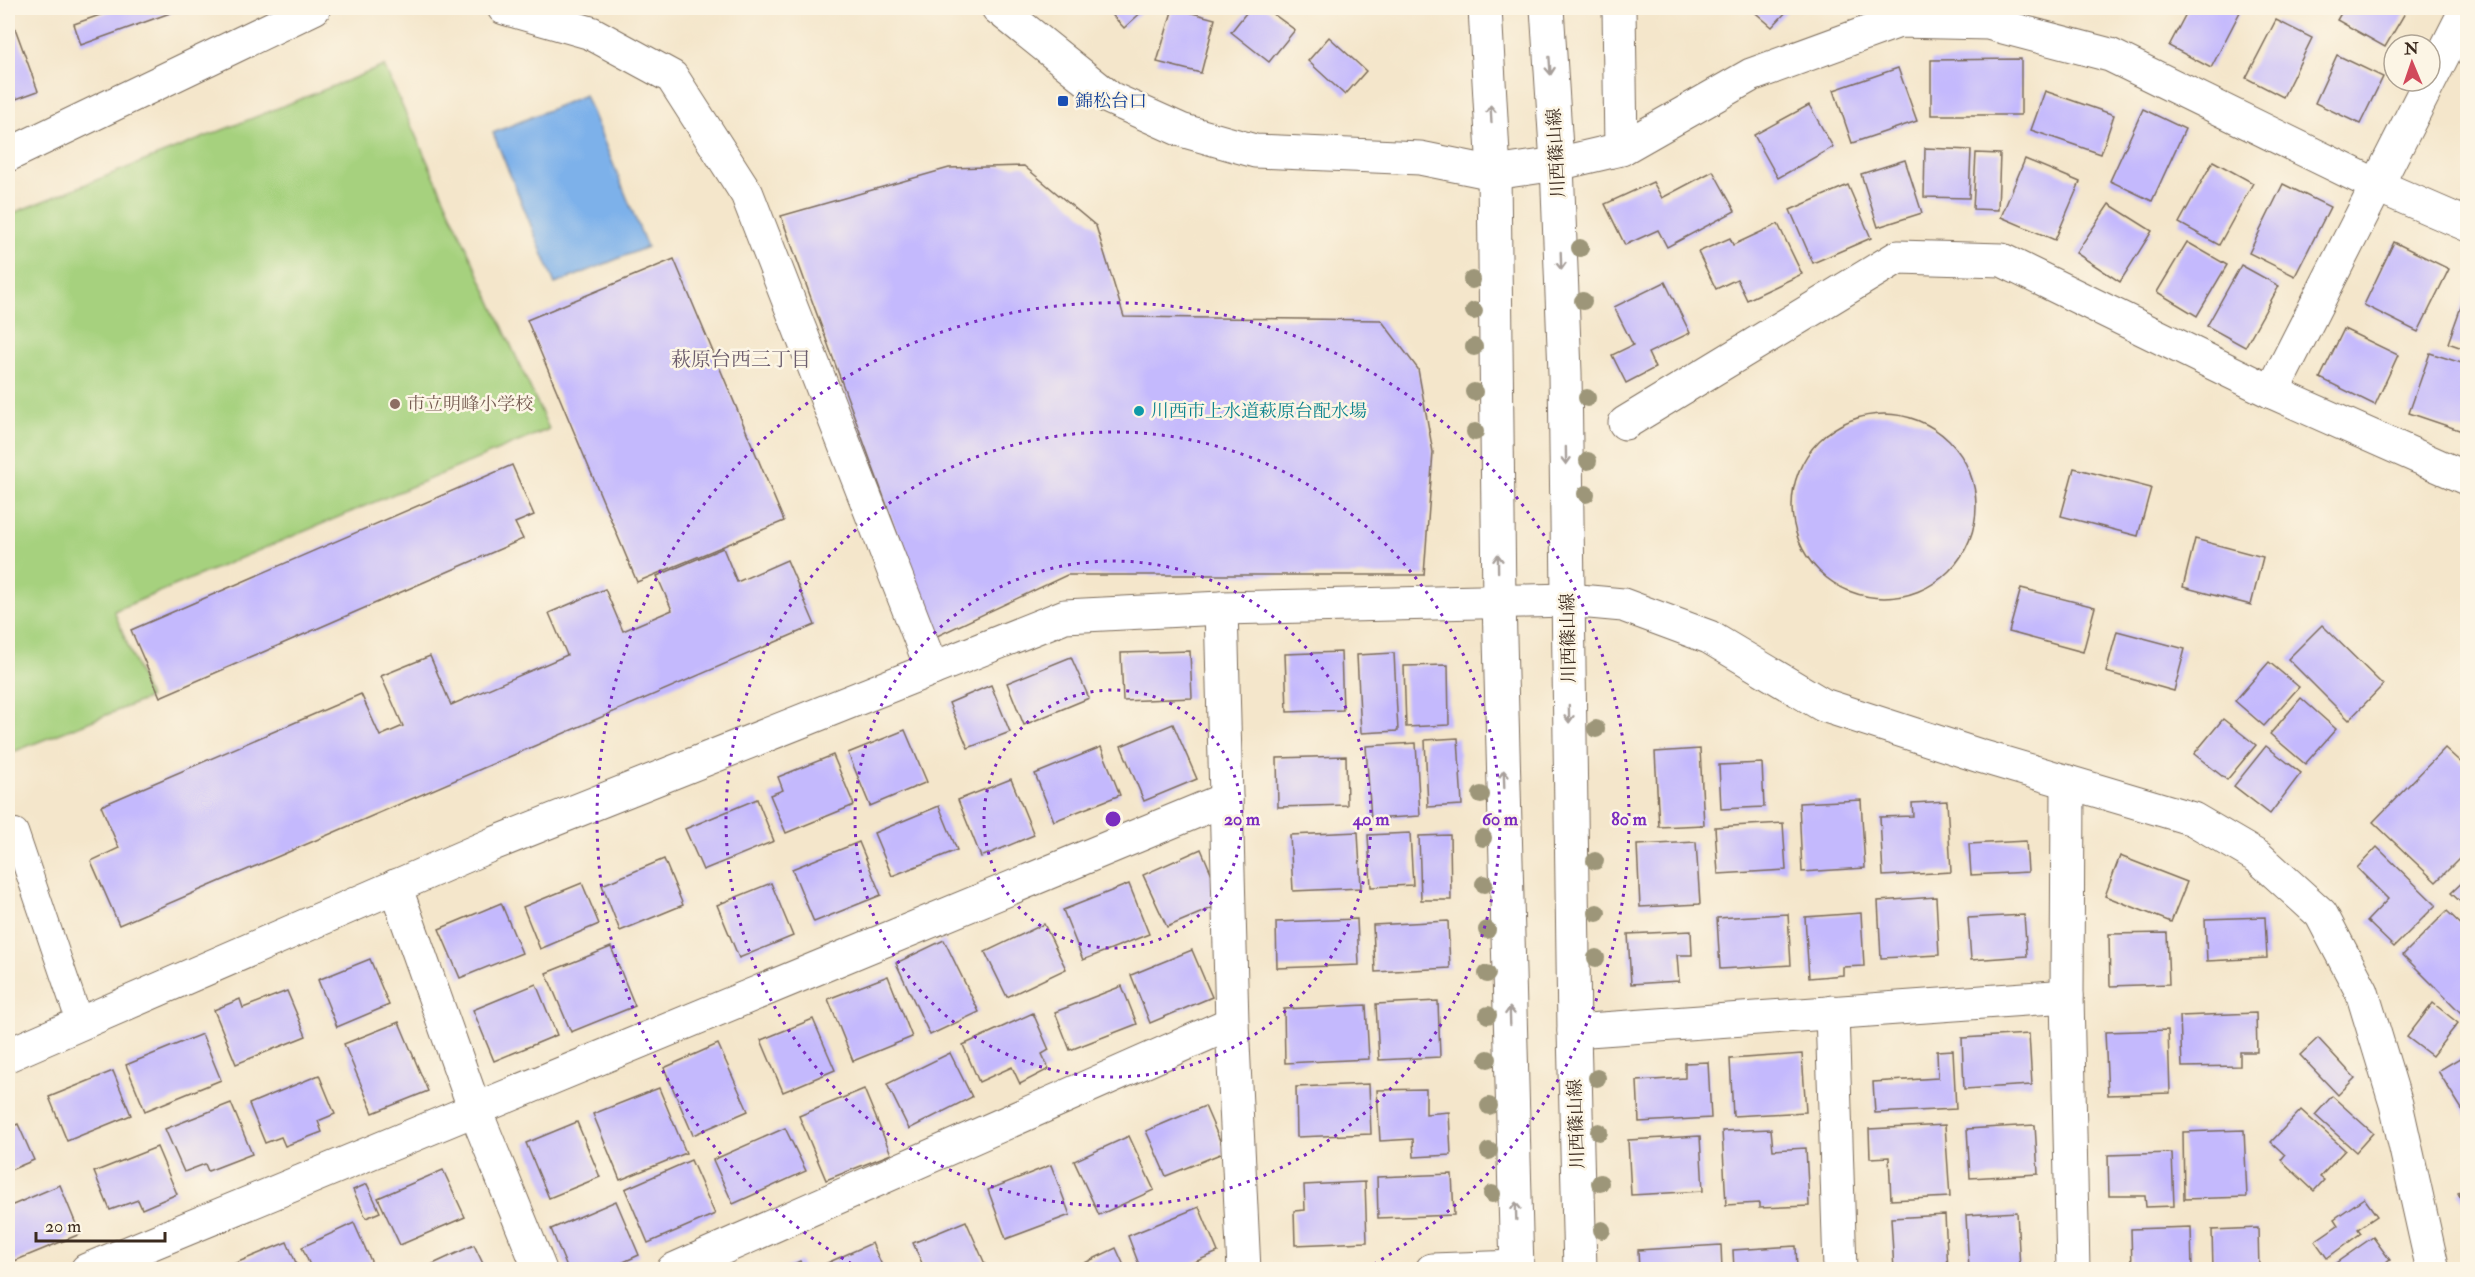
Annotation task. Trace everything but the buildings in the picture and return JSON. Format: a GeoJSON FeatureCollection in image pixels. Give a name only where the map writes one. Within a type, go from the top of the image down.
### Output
{"type":"FeatureCollection","features":[{"type":"Feature","properties":{"kind":"street"},"geometry":{"type":"LineString","coordinates":[[8,155],[314,8]]}},
{"type":"Feature","properties":{"kind":"street"},"geometry":{"type":"LineString","coordinates":[[504,8],[591,33],[672,77],[747,194],[932,669]]}},
{"type":"Feature","properties":{"kind":"street"},"geometry":{"type":"LineString","coordinates":[[998,8],[1110,98],[1181,130],[1255,151],[1420,158],[1494,173],[1557,164],[1621,149],[1750,75],[1899,14],[1988,22],[2110,55],[2378,186],[2468,225]]}},
{"type":"Feature","properties":{"kind":"street"},"geometry":{"type":"LineString","coordinates":[[1432,1269],[1517,1268],[1499,601],[1494,173],[1485,8]]}},
{"type":"Feature","properties":{"kind":"street","name":"川西篠山線"},"geometry":{"type":"LineString","coordinates":[[1547,8],[1557,164],[1564,373],[1580,1269]]}},
{"type":"Feature","properties":{"kind":"street"},"geometry":{"type":"LineString","coordinates":[[1619,8],[1621,149]]}},
{"type":"Feature","properties":{"kind":"street"},"geometry":{"type":"LineString","coordinates":[[2272,392],[2467,8]]}},
{"type":"Feature","properties":{"kind":"street"},"geometry":{"type":"LineString","coordinates":[[1625,423],[1898,257],[2002,260],[2272,392],[2468,479]]}},
{"type":"Feature","properties":{"kind":"street"},"geometry":{"type":"LineString","coordinates":[[8,1055],[504,840],[1065,616],[1221,608],[1568,600],[1623,605],[1709,637],[1823,705],[1980,756],[2193,819],[2258,857],[2321,914],[2362,992],[2396,1104],[2433,1269]]}},
{"type":"Feature","properties":{"kind":"street"},"geometry":{"type":"LineString","coordinates":[[1221,608],[1232,1023],[1244,1269]]}},
{"type":"Feature","properties":{"kind":"street"},"geometry":{"type":"LineString","coordinates":[[2068,782],[2067,996],[2073,1269]]}},
{"type":"Feature","properties":{"kind":"street"},"geometry":{"type":"LineString","coordinates":[[87,1269],[1226,799]]}},
{"type":"Feature","properties":{"kind":"street"},"geometry":{"type":"LineString","coordinates":[[395,886],[475,1110],[540,1269]]}},
{"type":"Feature","properties":{"kind":"street"},"geometry":{"type":"LineString","coordinates":[[1574,1031],[2067,996]]}},
{"type":"Feature","properties":{"kind":"street"},"geometry":{"type":"LineString","coordinates":[[1832,1012],[1840,1269]]}},
{"type":"Feature","properties":{"kind":"street"},"geometry":{"type":"LineString","coordinates":[[673,1269],[1232,1023]]}},
{"type":"Feature","properties":{"kind":"lane"},"geometry":{"type":"LineString","coordinates":[[15,832],[80,1023]]}},
{"type":"Feature","properties":{"kind":"green space"},"geometry":{"type":"Polygon","coordinates":[[[384,66],[549,429],[114,611],[149,698],[8,754],[8,215],[384,66]]]}},
{"type":"Feature","properties":{"kind":"water"},"geometry":{"type":"Polygon","coordinates":[[[585,95],[647,247],[555,284],[493,133],[585,95]]]}},
{"type":"Feature","properties":{"kind":"place","name":"錦松台口"},"geometry":{"type":"Point","coordinates":[1063,101]}},
{"type":"Feature","properties":{"kind":"place","name":"市立明峰小学校"},"geometry":{"type":"Point","coordinates":[395,404]}},
{"type":"Feature","properties":{"kind":"place","name":"川西市上水道萩原台配水場"},"geometry":{"type":"Point","coordinates":[1139,411]}},
{"type":"Feature","properties":{"kind":"district","name":"萩原台西三丁目"},"geometry":{"type":"Point","coordinates":[741,359]}}]}
